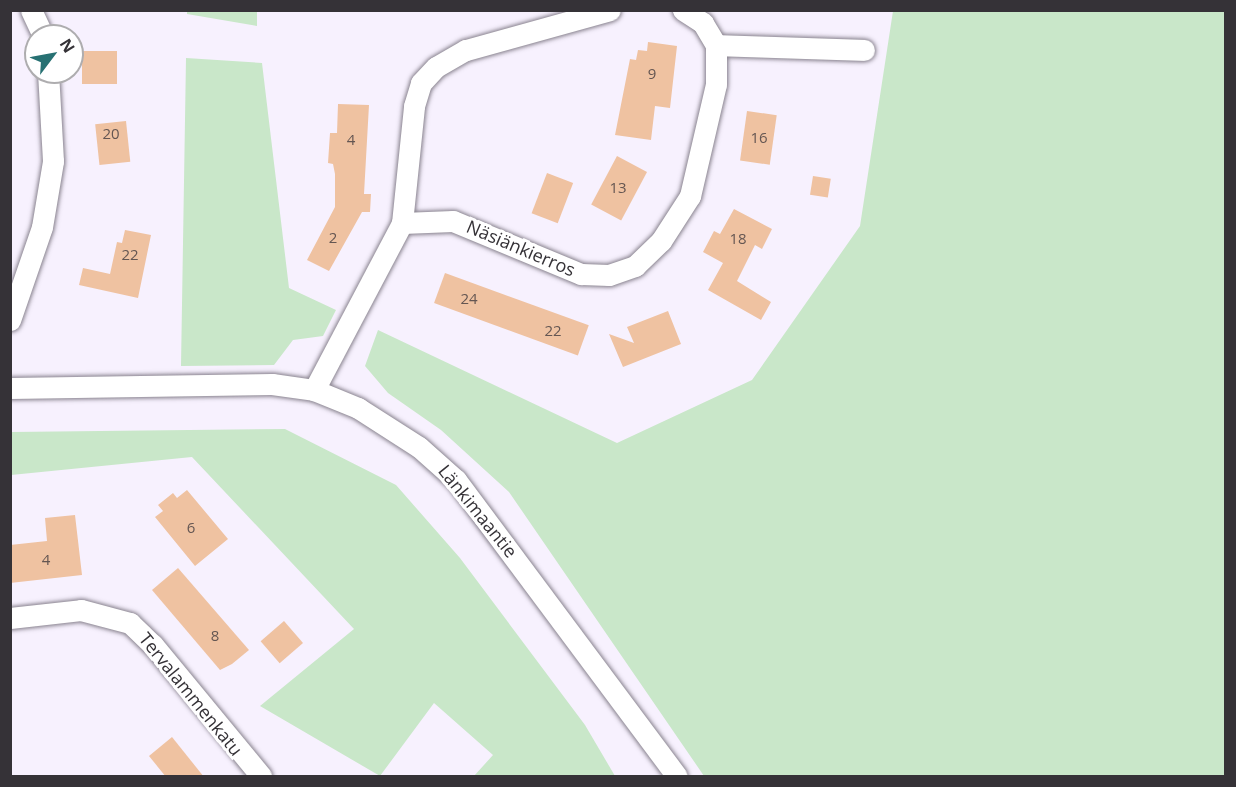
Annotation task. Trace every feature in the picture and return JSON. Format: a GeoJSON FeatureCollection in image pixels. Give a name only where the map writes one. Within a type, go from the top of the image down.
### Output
{"type":"FeatureCollection","features":[{"type":"Feature","properties":{"kind":"street"},"geometry":{"type":"LineString","coordinates":[[31,10],[37,24]]}},
{"type":"Feature","properties":{"kind":"street"},"geometry":{"type":"LineString","coordinates":[[314,390],[402,223],[414,106],[428,74],[466,50],[610,10]]}},
{"type":"Feature","properties":{"kind":"street"},"geometry":{"type":"LineString","coordinates":[[683,10],[703,23],[716,45],[864,50]]}},
{"type":"Feature","properties":{"kind":"street","name":"Näsiänkierros"},"geometry":{"type":"LineString","coordinates":[[402,223],[453,221],[581,274],[609,275],[634,266],[661,241],[690,196],[716,84],[716,45]]}},
{"type":"Feature","properties":{"kind":"street"},"geometry":{"type":"LineString","coordinates":[[10,320],[42,227],[51,172],[48,84]]}},
{"type":"Feature","properties":{"kind":"street","name":"Länkimaantie"},"geometry":{"type":"LineString","coordinates":[[10,388],[219,383],[314,390],[358,408],[445,468],[487,518],[677,777]]}},
{"type":"Feature","properties":{"kind":"street","name":"Tervalammenkatu"},"geometry":{"type":"LineString","coordinates":[[10,618],[81,610],[130,623],[153,645],[261,777]]}},
{"type":"Feature","properties":{"kind":"green space"},"geometry":{"type":"Polygon","coordinates":[[[187,10],[257,11],[257,26],[187,14],[187,10]]]}},
{"type":"Feature","properties":{"kind":"green space"},"geometry":{"type":"Polygon","coordinates":[[[893,11],[1225,11],[1225,776],[704,776],[509,492],[441,430],[388,393],[365,366],[378,330],[617,443],[752,380],[860,226],[893,11]]]}},
{"type":"Feature","properties":{"kind":"green space"},"geometry":{"type":"Polygon","coordinates":[[[186,58],[262,63],[289,288],[336,310],[323,336],[293,340],[274,365],[181,366],[186,58]]]}},
{"type":"Feature","properties":{"kind":"green space"},"geometry":{"type":"Polygon","coordinates":[[[285,429],[396,485],[460,558],[585,725],[615,776],[474,776],[493,755],[434,703],[380,776],[260,706],[354,629],[192,457],[11,475],[11,432],[285,429]]]}},
{"type":"Feature","properties":{"kind":"building"},"geometry":{"type":"Polygon","coordinates":[[[648,42],[677,46],[670,108],[655,106],[651,140],[615,135],[630,59],[636,60],[638,50],[647,51],[648,42]]]}},
{"type":"Feature","properties":{"kind":"building"},"geometry":{"type":"Polygon","coordinates":[[[84,51],[117,51],[117,84],[84,84],[84,51]]]}},
{"type":"Feature","properties":{"kind":"building"},"geometry":{"type":"Polygon","coordinates":[[[338,104],[369,105],[364,194],[371,194],[370,212],[362,212],[329,271],[307,260],[335,207],[335,174],[333,164],[328,163],[330,133],[337,133],[338,104]]]}},
{"type":"Feature","properties":{"kind":"building"},"geometry":{"type":"Polygon","coordinates":[[[747,111],[777,115],[770,165],[740,161],[747,111]]]}},
{"type":"Feature","properties":{"kind":"building"},"geometry":{"type":"Polygon","coordinates":[[[126,121],[130,162],[99,165],[95,124],[126,121]]]}},
{"type":"Feature","properties":{"kind":"building"},"geometry":{"type":"Polygon","coordinates":[[[617,156],[647,172],[621,221],[591,205],[617,156]]]}},
{"type":"Feature","properties":{"kind":"building"},"geometry":{"type":"Polygon","coordinates":[[[547,173],[573,183],[558,223],[532,213],[547,173]]]}},
{"type":"Feature","properties":{"kind":"building"},"geometry":{"type":"Polygon","coordinates":[[[813,176],[831,179],[828,198],[810,195],[813,176]]]}},
{"type":"Feature","properties":{"kind":"building"},"geometry":{"type":"Polygon","coordinates":[[[734,209],[772,229],[762,249],[755,245],[737,281],[771,302],[761,320],[708,290],[723,263],[703,252],[714,231],[720,234],[734,209]]]}},
{"type":"Feature","properties":{"kind":"building"},"geometry":{"type":"Polygon","coordinates":[[[125,230],[151,235],[138,298],[79,285],[83,268],[110,274],[117,242],[122,243],[125,230]]]}},
{"type":"Feature","properties":{"kind":"building"},"geometry":{"type":"Polygon","coordinates":[[[445,273],[589,325],[578,355],[434,303],[445,273]]]}},
{"type":"Feature","properties":{"kind":"building"},"geometry":{"type":"Polygon","coordinates":[[[668,311],[681,344],[623,367],[609,334],[634,343],[627,327],[668,311]]]}},
{"type":"Feature","properties":{"kind":"building"},"geometry":{"type":"Polygon","coordinates":[[[187,490],[228,539],[195,566],[155,517],[163,511],[158,505],[173,493],[177,498],[187,490]]]}},
{"type":"Feature","properties":{"kind":"building"},"geometry":{"type":"Polygon","coordinates":[[[75,515],[82,575],[10,583],[10,545],[47,541],[45,518],[75,515]]]}},
{"type":"Feature","properties":{"kind":"building"},"geometry":{"type":"Polygon","coordinates":[[[178,568],[249,650],[232,664],[220,670],[152,590],[178,568]]]}},
{"type":"Feature","properties":{"kind":"building"},"geometry":{"type":"Polygon","coordinates":[[[284,621],[303,643],[280,663],[261,641],[284,621]]]}},
{"type":"Feature","properties":{"kind":"building"},"geometry":{"type":"Polygon","coordinates":[[[172,737],[204,777],[166,777],[149,756],[172,737]]]}}]}
